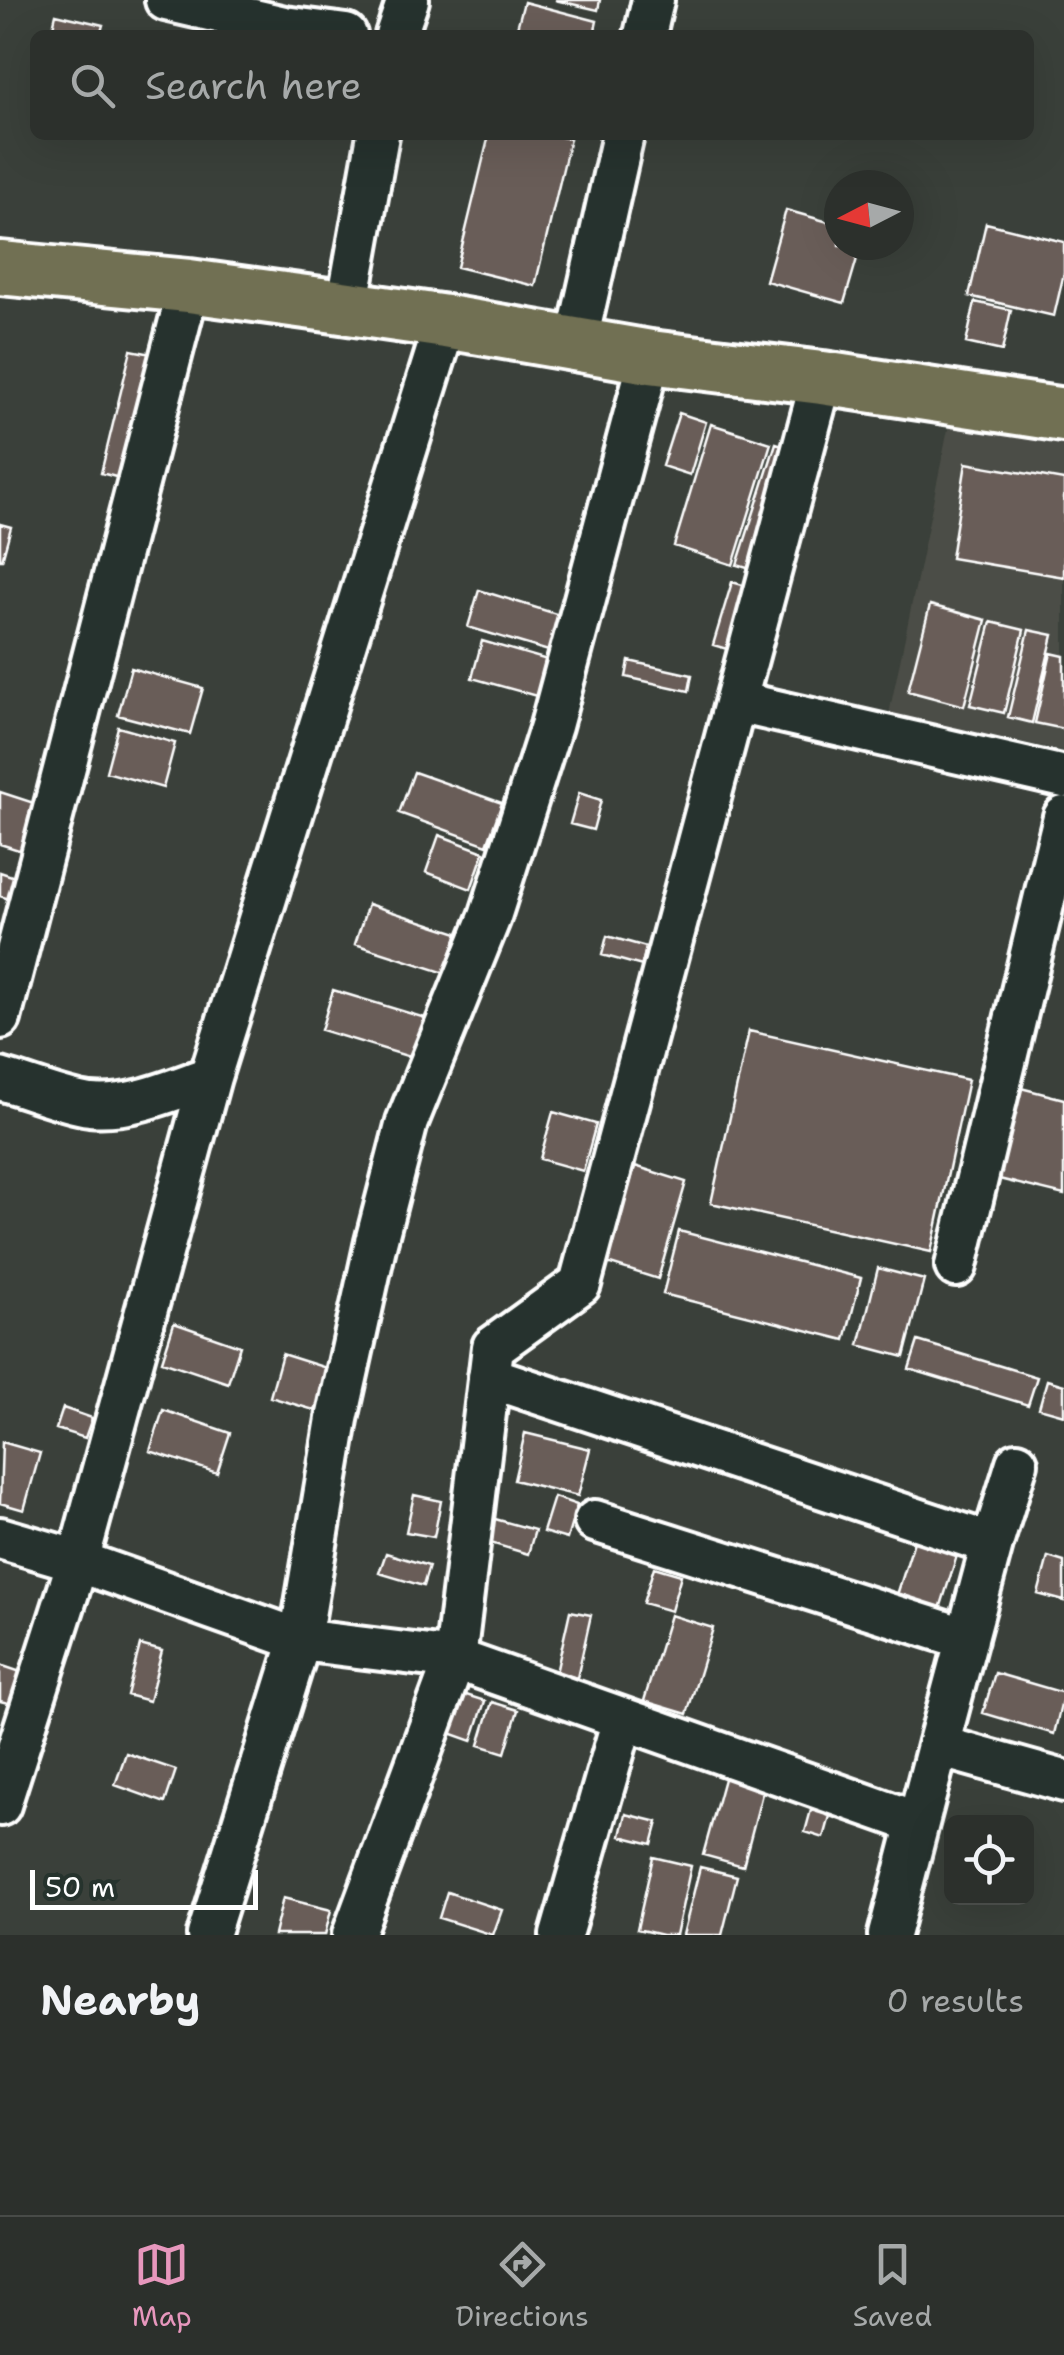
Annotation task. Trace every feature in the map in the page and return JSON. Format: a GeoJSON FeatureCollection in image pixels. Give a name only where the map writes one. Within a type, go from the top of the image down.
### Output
{"type":"FeatureCollection","features":[{"type":"Feature","properties":{"kind":"main road"},"geometry":{"type":"LineString","coordinates":[[0,268],[190,286],[446,322],[650,357],[822,378],[1064,415]]}},
{"type":"Feature","properties":{"kind":"street"},"geometry":{"type":"LineString","coordinates":[[398,30],[408,0]]}},
{"type":"Feature","properties":{"kind":"street"},"geometry":{"type":"LineString","coordinates":[[646,30],[652,0]]}},
{"type":"Feature","properties":{"kind":"street"},"geometry":{"type":"LineString","coordinates":[[172,1],[302,30]]}},
{"type":"Feature","properties":{"kind":"street"},"geometry":{"type":"LineString","coordinates":[[347,308],[377,140]]}},
{"type":"Feature","properties":{"kind":"street"},"geometry":{"type":"LineString","coordinates":[[576,345],[622,140]]}},
{"type":"Feature","properties":{"kind":"street"},"geometry":{"type":"LineString","coordinates":[[0,1018],[190,286]]}},
{"type":"Feature","properties":{"kind":"street"},"geometry":{"type":"LineString","coordinates":[[0,1805],[78,1561],[210,1077],[446,322]]}},
{"type":"Feature","properties":{"kind":"street"},"geometry":{"type":"LineString","coordinates":[[208,1935],[300,1640],[338,1419],[376,1242],[407,1122],[490,917],[551,726],[650,357]]}},
{"type":"Feature","properties":{"kind":"street"},"geometry":{"type":"LineString","coordinates":[[353,1935],[455,1659],[493,1347],[580,1284],[822,378]]}},
{"type":"Feature","properties":{"kind":"street"},"geometry":{"type":"LineString","coordinates":[[737,702],[1064,778]]}},
{"type":"Feature","properties":{"kind":"street"},"geometry":{"type":"LineString","coordinates":[[956,1266],[1064,817]]}},
{"type":"Feature","properties":{"kind":"street"},"geometry":{"type":"LineString","coordinates":[[0,1079],[89,1104],[123,1104],[210,1077]]}},
{"type":"Feature","properties":{"kind":"street"},"geometry":{"type":"LineString","coordinates":[[489,1377],[992,1544]]}},
{"type":"Feature","properties":{"kind":"street"},"geometry":{"type":"LineString","coordinates":[[889,1935],[966,1639],[1017,1463]]}},
{"type":"Feature","properties":{"kind":"street"},"geometry":{"type":"LineString","coordinates":[[595,1522],[966,1639]]}},
{"type":"Feature","properties":{"kind":"street"},"geometry":{"type":"LineString","coordinates":[[0,1538],[78,1561],[300,1640],[455,1659],[918,1823]]}},
{"type":"Feature","properties":{"kind":"street"},"geometry":{"type":"LineString","coordinates":[[561,1935],[623,1719]]}},
{"type":"Feature","properties":{"kind":"street"},"geometry":{"type":"LineString","coordinates":[[938,1746],[1064,1781]]}},
{"type":"Feature","properties":{"kind":"shaded area"},"geometry":{"type":"Polygon","coordinates":[[[951,415],[1064,438],[1064,751],[889,714],[951,415]]]}},
{"type":"Feature","properties":{"kind":"building"},"geometry":{"type":"Polygon","coordinates":[[[555,0],[600,0],[598,10],[555,0]]]}},
{"type":"Feature","properties":{"kind":"building"},"geometry":{"type":"Polygon","coordinates":[[[524,2],[597,21],[595,30],[516,30],[524,2]]]}},
{"type":"Feature","properties":{"kind":"building"},"geometry":{"type":"Polygon","coordinates":[[[56,14],[103,25],[102,30],[52,30],[56,14]]]}},
{"type":"Feature","properties":{"kind":"building"},"geometry":{"type":"Polygon","coordinates":[[[488,140],[570,140],[535,286],[457,267],[488,140]]]}},
{"type":"Feature","properties":{"kind":"building"},"geometry":{"type":"Polygon","coordinates":[[[786,210],[824,221],[824,260],[857,260],[844,303],[766,281],[786,210]]]}},
{"type":"Feature","properties":{"kind":"building"},"geometry":{"type":"Polygon","coordinates":[[[986,223],[1064,242],[1064,273],[1054,316],[969,296],[986,223]]]}},
{"type":"Feature","properties":{"kind":"building"},"geometry":{"type":"Polygon","coordinates":[[[975,302],[1011,310],[1002,351],[966,343],[975,302]]]}},
{"type":"Feature","properties":{"kind":"building"},"geometry":{"type":"Polygon","coordinates":[[[131,350],[157,355],[127,480],[101,473],[131,350]]]}},
{"type":"Feature","properties":{"kind":"building"},"geometry":{"type":"Polygon","coordinates":[[[679,413],[706,422],[690,475],[662,466],[679,413]]]}},
{"type":"Feature","properties":{"kind":"building"},"geometry":{"type":"Polygon","coordinates":[[[711,424],[771,443],[733,565],[674,546],[711,424]]]}},
{"type":"Feature","properties":{"kind":"building"},"geometry":{"type":"Polygon","coordinates":[[[776,443],[805,452],[767,574],[737,565],[776,443]]]}},
{"type":"Feature","properties":{"kind":"building"},"geometry":{"type":"Polygon","coordinates":[[[966,463],[1064,480],[1064,577],[951,558],[966,463]]]}},
{"type":"Feature","properties":{"kind":"building"},"geometry":{"type":"Polygon","coordinates":[[[0,524],[11,527],[2,560],[0,560],[0,524]]]}},
{"type":"Feature","properties":{"kind":"building"},"geometry":{"type":"Polygon","coordinates":[[[732,582],[764,591],[744,654],[713,645],[732,582]]]}},
{"type":"Feature","properties":{"kind":"building"},"geometry":{"type":"Polygon","coordinates":[[[479,590],[566,617],[555,653],[468,627],[479,590]]]}},
{"type":"Feature","properties":{"kind":"building"},"geometry":{"type":"Polygon","coordinates":[[[930,605],[986,620],[964,706],[908,691],[930,605]]]}},
{"type":"Feature","properties":{"kind":"building"},"geometry":{"type":"Polygon","coordinates":[[[991,622],[1024,630],[1004,713],[970,705],[991,622]]]}},
{"type":"Feature","properties":{"kind":"building"},"geometry":{"type":"Polygon","coordinates":[[[1029,630],[1053,635],[1032,723],[1008,717],[1029,630]]]}},
{"type":"Feature","properties":{"kind":"building"},"geometry":{"type":"Polygon","coordinates":[[[482,641],[551,661],[540,697],[472,678],[482,641]]]}},
{"type":"Feature","properties":{"kind":"building"},"geometry":{"type":"Polygon","coordinates":[[[1051,653],[1064,656],[1064,729],[1035,723],[1051,653]]]}},
{"type":"Feature","properties":{"kind":"building"},"geometry":{"type":"Polygon","coordinates":[[[629,661],[692,675],[689,691],[626,677],[629,661]]]}},
{"type":"Feature","properties":{"kind":"building"},"geometry":{"type":"Polygon","coordinates":[[[131,668],[203,688],[190,734],[118,715],[131,668]]]}},
{"type":"Feature","properties":{"kind":"building"},"geometry":{"type":"Polygon","coordinates":[[[118,727],[175,743],[163,788],[106,772],[118,727]]]}},
{"type":"Feature","properties":{"kind":"building"},"geometry":{"type":"Polygon","coordinates":[[[414,772],[502,803],[487,845],[399,813],[414,772]]]}},
{"type":"Feature","properties":{"kind":"building"},"geometry":{"type":"Polygon","coordinates":[[[0,792],[40,805],[25,852],[0,844],[0,792]]]}},
{"type":"Feature","properties":{"kind":"building"},"geometry":{"type":"Polygon","coordinates":[[[579,793],[601,800],[593,830],[570,824],[579,793]]]}},
{"type":"Feature","properties":{"kind":"building"},"geometry":{"type":"Polygon","coordinates":[[[439,835],[484,852],[471,889],[426,872],[439,835]]]}},
{"type":"Feature","properties":{"kind":"building"},"geometry":{"type":"Polygon","coordinates":[[[0,872],[15,877],[9,899],[0,896],[0,872]]]}},
{"type":"Feature","properties":{"kind":"building"},"geometry":{"type":"Polygon","coordinates":[[[368,904],[458,933],[445,973],[355,944],[368,904]]]}},
{"type":"Feature","properties":{"kind":"building"},"geometry":{"type":"Polygon","coordinates":[[[607,936],[646,947],[642,966],[602,955],[607,936]]]}},
{"type":"Feature","properties":{"kind":"building"},"geometry":{"type":"Polygon","coordinates":[[[333,990],[432,1020],[420,1060],[321,1030],[333,990]]]}},
{"type":"Feature","properties":{"kind":"building"},"geometry":{"type":"Polygon","coordinates":[[[749,1031],[968,1080],[931,1252],[711,1203],[749,1031]]]}},
{"type":"Feature","properties":{"kind":"building"},"geometry":{"type":"Polygon","coordinates":[[[1009,1085],[1064,1099],[1064,1195],[987,1176],[1009,1085]]]}},
{"type":"Feature","properties":{"kind":"building"},"geometry":{"type":"Polygon","coordinates":[[[553,1112],[596,1124],[583,1171],[540,1159],[553,1112]]]}},
{"type":"Feature","properties":{"kind":"building"},"geometry":{"type":"Polygon","coordinates":[[[635,1166],[686,1182],[658,1279],[607,1263],[635,1166]]]}},
{"type":"Feature","properties":{"kind":"building"},"geometry":{"type":"Polygon","coordinates":[[[679,1231],[861,1278],[845,1340],[663,1294],[679,1231]]]}},
{"type":"Feature","properties":{"kind":"building"},"geometry":{"type":"Polygon","coordinates":[[[878,1268],[924,1280],[904,1357],[859,1345],[878,1268]]]}},
{"type":"Feature","properties":{"kind":"building"},"geometry":{"type":"Polygon","coordinates":[[[174,1323],[240,1346],[228,1383],[162,1361],[174,1323]]]}},
{"type":"Feature","properties":{"kind":"building"},"geometry":{"type":"Polygon","coordinates":[[[918,1341],[1037,1377],[1028,1405],[909,1369],[918,1341]]]}},
{"type":"Feature","properties":{"kind":"building"},"geometry":{"type":"Polygon","coordinates":[[[282,1354],[336,1371],[324,1413],[270,1397],[282,1354]]]}},
{"type":"Feature","properties":{"kind":"building"},"geometry":{"type":"Polygon","coordinates":[[[1047,1380],[1064,1385],[1064,1415],[1039,1408],[1047,1380]]]}},
{"type":"Feature","properties":{"kind":"building"},"geometry":{"type":"Polygon","coordinates":[[[63,1408],[92,1418],[85,1438],[56,1429],[63,1408]]]}},
{"type":"Feature","properties":{"kind":"building"},"geometry":{"type":"Polygon","coordinates":[[[163,1410],[230,1433],[217,1473],[150,1451],[163,1410]]]}},
{"type":"Feature","properties":{"kind":"building"},"geometry":{"type":"Polygon","coordinates":[[[525,1433],[590,1449],[578,1496],[514,1480],[525,1433]]]}},
{"type":"Feature","properties":{"kind":"building"},"geometry":{"type":"Polygon","coordinates":[[[2,1442],[40,1453],[24,1510],[0,1503],[2,1442]]]}},
{"type":"Feature","properties":{"kind":"building"},"geometry":{"type":"Polygon","coordinates":[[[414,1495],[441,1501],[434,1537],[406,1532],[414,1495]]]}},
{"type":"Feature","properties":{"kind":"building"},"geometry":{"type":"Polygon","coordinates":[[[554,1497],[577,1505],[567,1539],[543,1532],[554,1497]]]}},
{"type":"Feature","properties":{"kind":"building"},"geometry":{"type":"Polygon","coordinates":[[[484,1516],[535,1530],[528,1554],[477,1539],[484,1516]]]}},
{"type":"Feature","properties":{"kind":"building"},"geometry":{"type":"Polygon","coordinates":[[[916,1535],[959,1549],[940,1609],[897,1595],[916,1535]]]}},
{"type":"Feature","properties":{"kind":"building"},"geometry":{"type":"Polygon","coordinates":[[[386,1553],[429,1566],[423,1586],[379,1573],[386,1553]]]}},
{"type":"Feature","properties":{"kind":"building"},"geometry":{"type":"Polygon","coordinates":[[[1048,1557],[1064,1562],[1064,1601],[1038,1594],[1048,1557]]]}},
{"type":"Feature","properties":{"kind":"building"},"geometry":{"type":"Polygon","coordinates":[[[654,1567],[681,1575],[671,1611],[643,1603],[654,1567]]]}},
{"type":"Feature","properties":{"kind":"building"},"geometry":{"type":"Polygon","coordinates":[[[570,1611],[591,1615],[577,1678],[556,1673],[570,1611]]]}},
{"type":"Feature","properties":{"kind":"building"},"geometry":{"type":"Polygon","coordinates":[[[670,1615],[713,1628],[687,1714],[644,1701],[670,1615]]]}},
{"type":"Feature","properties":{"kind":"building"},"geometry":{"type":"Polygon","coordinates":[[[140,1645],[162,1651],[149,1701],[127,1695],[140,1645]]]}},
{"type":"Feature","properties":{"kind":"building"},"geometry":{"type":"Polygon","coordinates":[[[0,1665],[21,1672],[12,1704],[0,1701],[0,1665]]]}},
{"type":"Feature","properties":{"kind":"building"},"geometry":{"type":"Polygon","coordinates":[[[995,1673],[1064,1693],[1054,1734],[983,1713],[995,1673]]]}},
{"type":"Feature","properties":{"kind":"building"},"geometry":{"type":"Polygon","coordinates":[[[457,1692],[485,1701],[472,1741],[444,1731],[457,1692]]]}},
{"type":"Feature","properties":{"kind":"building"},"geometry":{"type":"Polygon","coordinates":[[[492,1702],[518,1710],[505,1753],[479,1745],[492,1702]]]}},
{"type":"Feature","properties":{"kind":"building"},"geometry":{"type":"Polygon","coordinates":[[[126,1753],[176,1770],[165,1803],[115,1785],[126,1753]]]}},
{"type":"Feature","properties":{"kind":"building"},"geometry":{"type":"Polygon","coordinates":[[[725,1775],[764,1786],[743,1866],[703,1855],[725,1775]]]}},
{"type":"Feature","properties":{"kind":"building"},"geometry":{"type":"Polygon","coordinates":[[[811,1810],[830,1816],[824,1838],[805,1832],[811,1810]]]}},
{"type":"Feature","properties":{"kind":"building"},"geometry":{"type":"Polygon","coordinates":[[[626,1814],[658,1822],[652,1844],[621,1836],[626,1814]]]}},
{"type":"Feature","properties":{"kind":"building"},"geometry":{"type":"Polygon","coordinates":[[[653,1857],[691,1866],[676,1935],[637,1929],[653,1857]]]}},
{"type":"Feature","properties":{"kind":"building"},"geometry":{"type":"Polygon","coordinates":[[[700,1867],[737,1876],[722,1935],[683,1935],[700,1867]]]}},
{"type":"Feature","properties":{"kind":"building"},"geometry":{"type":"Polygon","coordinates":[[[447,1892],[502,1910],[493,1935],[439,1918],[447,1892]]]}},
{"type":"Feature","properties":{"kind":"building"},"geometry":{"type":"Polygon","coordinates":[[[283,1898],[331,1910],[325,1935],[274,1935],[283,1898]]]}}]}
